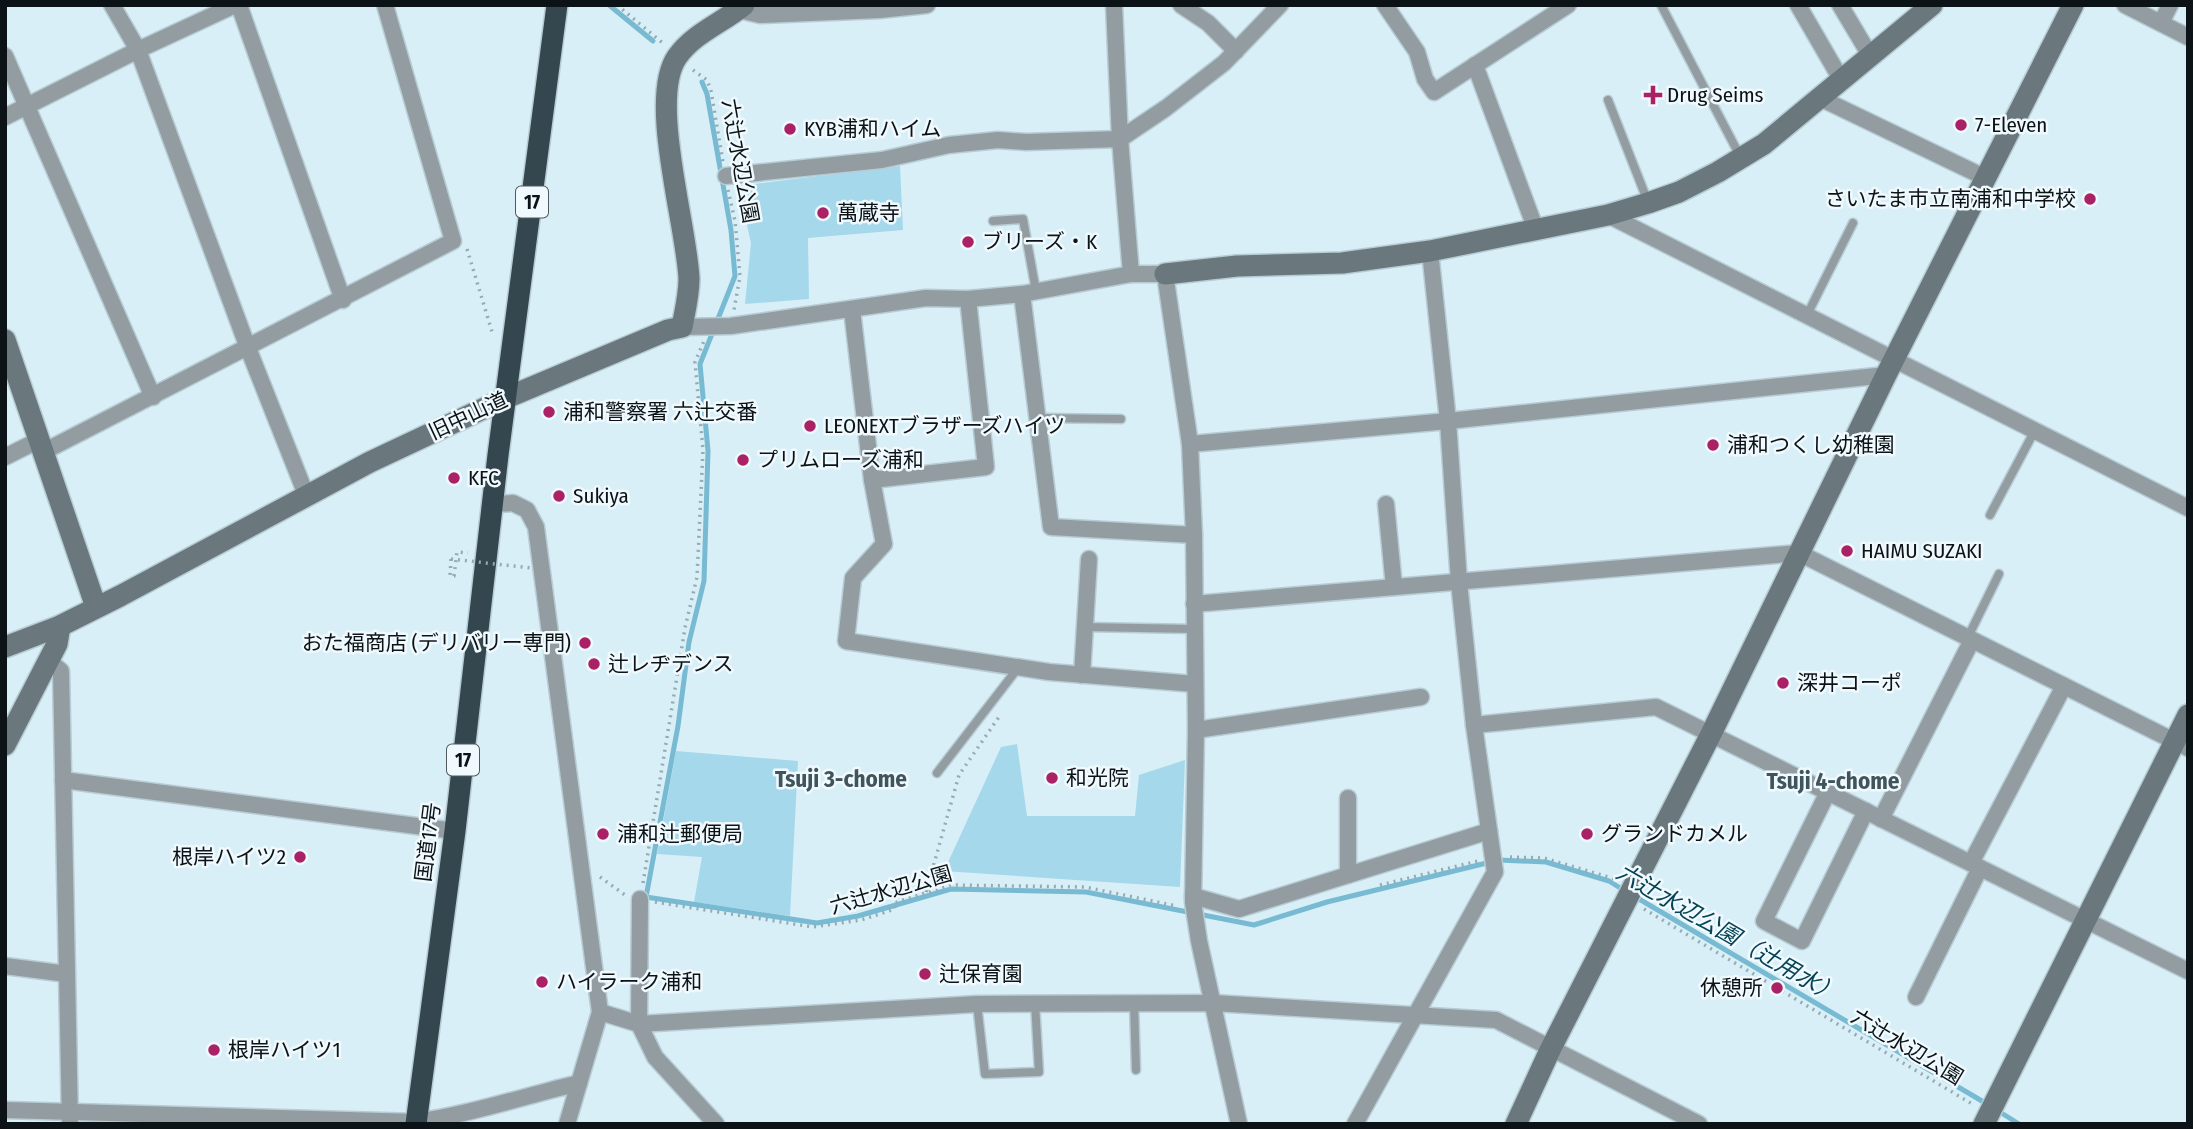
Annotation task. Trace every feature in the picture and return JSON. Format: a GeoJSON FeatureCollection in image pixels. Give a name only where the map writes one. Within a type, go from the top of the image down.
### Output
{"type":"FeatureCollection","features":[{"type":"Feature","properties":{"kind":"highway","name":"17"},"geometry":{"type":"LineString","coordinates":[[506,398],[557,5]]}},
{"type":"Feature","properties":{"kind":"highway","name":"国道17号"},"geometry":{"type":"LineString","coordinates":[[416,1123],[455,831],[506,398]]}},
{"type":"Feature","properties":{"kind":"street"},"geometry":{"type":"LineString","coordinates":[[112,5],[138,50],[248,348],[307,497]]}},
{"type":"Feature","properties":{"kind":"street"},"geometry":{"type":"LineString","coordinates":[[5,117],[138,50],[237,5],[343,300]]}},
{"type":"Feature","properties":{"kind":"street"},"geometry":{"type":"LineString","coordinates":[[5,457],[41,446],[153,397],[453,241],[385,5]]}},
{"type":"Feature","properties":{"kind":"street"},"geometry":{"type":"LineString","coordinates":[[927,5],[880,10],[760,15],[741,7],[708,27],[676,59],[668,78],[667,105],[669,139],[689,281],[682,327],[731,326],[926,299],[968,299],[1029,292],[1131,274],[1165,274],[1237,266],[1342,263],[1430,251],[1608,215],[1679,192],[1764,144],[1822,99],[1932,5]]}},
{"type":"Feature","properties":{"kind":"street"},"geometry":{"type":"LineString","coordinates":[[1114,5],[1120,139],[1131,274]]}},
{"type":"Feature","properties":{"kind":"street"},"geometry":{"type":"LineString","coordinates":[[1181,5],[1208,23],[1236,51]]}},
{"type":"Feature","properties":{"kind":"street"},"geometry":{"type":"LineString","coordinates":[[726,176],[882,160],[949,145],[998,140],[1026,142],[1120,139],[1166,108],[1224,63],[1280,5]]}},
{"type":"Feature","properties":{"kind":"street"},"geometry":{"type":"LineString","coordinates":[[1385,5],[1417,52],[1424,79],[1434,92],[1568,5]]}},
{"type":"Feature","properties":{"kind":"street"},"geometry":{"type":"LineString","coordinates":[[1798,5],[1842,81]]}},
{"type":"Feature","properties":{"kind":"street"},"geometry":{"type":"LineString","coordinates":[[1840,5],[1871,57]]}},
{"type":"Feature","properties":{"kind":"street"},"geometry":{"type":"LineString","coordinates":[[1516,1124],[1551,1048],[1711,734],[1890,367],[2073,5]]}},
{"type":"Feature","properties":{"kind":"street"},"geometry":{"type":"LineString","coordinates":[[2125,5],[2188,37]]}},
{"type":"Feature","properties":{"kind":"street"},"geometry":{"type":"LineString","coordinates":[[2161,23],[2170,5]]}},
{"type":"Feature","properties":{"kind":"street"},"geometry":{"type":"LineString","coordinates":[[5,57],[153,397]]}},
{"type":"Feature","properties":{"kind":"street"},"geometry":{"type":"LineString","coordinates":[[1475,65],[1536,230]]}},
{"type":"Feature","properties":{"kind":"street"},"geometry":{"type":"LineString","coordinates":[[1822,99],[1986,178]]}},
{"type":"Feature","properties":{"kind":"street"},"geometry":{"type":"LineString","coordinates":[[1608,215],[1807,315],[1890,367],[2035,430],[2188,508]]}},
{"type":"Feature","properties":{"kind":"street"},"geometry":{"type":"LineString","coordinates":[[1355,1124],[1495,872],[1474,725],[1459,582],[1448,421],[1430,251]]}},
{"type":"Feature","properties":{"kind":"street"},"geometry":{"type":"LineString","coordinates":[[1165,274],[1190,444],[1196,730],[1194,903],[1239,1124]]}},
{"type":"Feature","properties":{"kind":"street"},"geometry":{"type":"LineString","coordinates":[[1029,292],[1038,418],[1051,527],[1194,535]]}},
{"type":"Feature","properties":{"kind":"street"},"geometry":{"type":"LineString","coordinates":[[872,480],[986,467],[968,299]]}},
{"type":"Feature","properties":{"kind":"street"},"geometry":{"type":"LineString","coordinates":[[852,310],[872,480],[884,544],[853,578],[846,641],[1018,668],[1195,684]]}},
{"type":"Feature","properties":{"kind":"street","name":"旧中山道"},"geometry":{"type":"LineString","coordinates":[[5,647],[60,626],[370,462],[506,398],[668,330],[682,327]]}},
{"type":"Feature","properties":{"kind":"street"},"geometry":{"type":"LineString","coordinates":[[5,340],[96,607]]}},
{"type":"Feature","properties":{"kind":"street"},"geometry":{"type":"LineString","coordinates":[[1190,444],[1448,421],[1890,367]]}},
{"type":"Feature","properties":{"kind":"street"},"geometry":{"type":"LineString","coordinates":[[492,504],[513,503],[527,510],[536,527],[600,1012],[567,1124]]}},
{"type":"Feature","properties":{"kind":"street"},"geometry":{"type":"LineString","coordinates":[[1386,504],[1394,587]]}},
{"type":"Feature","properties":{"kind":"street"},"geometry":{"type":"LineString","coordinates":[[1194,604],[1799,553],[2181,745]]}},
{"type":"Feature","properties":{"kind":"street"},"geometry":{"type":"LineString","coordinates":[[1082,675],[1089,559]]}},
{"type":"Feature","properties":{"kind":"street"},"geometry":{"type":"LineString","coordinates":[[5,745],[57,644],[60,626]]}},
{"type":"Feature","properties":{"kind":"street"},"geometry":{"type":"LineString","coordinates":[[1881,819],[1970,639]]}},
{"type":"Feature","properties":{"kind":"street"},"geometry":{"type":"LineString","coordinates":[[49,661],[61,671],[70,1118]]}},
{"type":"Feature","properties":{"kind":"street"},"geometry":{"type":"LineString","coordinates":[[1916,997],[1976,866],[2064,686]]}},
{"type":"Feature","properties":{"kind":"street"},"geometry":{"type":"LineString","coordinates":[[1196,730],[1421,697]]}},
{"type":"Feature","properties":{"kind":"street"},"geometry":{"type":"LineString","coordinates":[[1474,725],[1656,707],[2188,971]]}},
{"type":"Feature","properties":{"kind":"street"},"geometry":{"type":"LineString","coordinates":[[1987,1119],[2085,920],[2181,745],[2188,715]]}},
{"type":"Feature","properties":{"kind":"street"},"geometry":{"type":"LineString","coordinates":[[63,780],[455,831]]}},
{"type":"Feature","properties":{"kind":"street"},"geometry":{"type":"LineString","coordinates":[[1828,792],[1764,921],[1802,941],[1866,811]]}},
{"type":"Feature","properties":{"kind":"street"},"geometry":{"type":"LineString","coordinates":[[1348,798],[1348,875]]}},
{"type":"Feature","properties":{"kind":"street"},"geometry":{"type":"LineString","coordinates":[[1194,903],[1239,909],[1489,831]]}},
{"type":"Feature","properties":{"kind":"street"},"geometry":{"type":"LineString","coordinates":[[640,899],[639,1024],[655,1057],[716,1124]]}},
{"type":"Feature","properties":{"kind":"street"},"geometry":{"type":"LineString","coordinates":[[5,967],[67,974]]}},
{"type":"Feature","properties":{"kind":"street"},"geometry":{"type":"LineString","coordinates":[[600,1012],[639,1024],[977,1003],[1213,1003],[1496,1020],[1699,1124]]}},
{"type":"Feature","properties":{"kind":"street"},"geometry":{"type":"LineString","coordinates":[[5,1110],[70,1118],[416,1123],[449,1118],[579,1083]]}},
{"type":"Feature","properties":{"kind":"lane"},"geometry":{"type":"LineString","coordinates":[[1661,5],[1741,158]]}},
{"type":"Feature","properties":{"kind":"lane"},"geometry":{"type":"LineString","coordinates":[[1608,100],[1648,203]]}},
{"type":"Feature","properties":{"kind":"lane"},"geometry":{"type":"LineString","coordinates":[[993,221],[1023,219],[1029,292]]}},
{"type":"Feature","properties":{"kind":"lane"},"geometry":{"type":"LineString","coordinates":[[1807,315],[1853,223]]}},
{"type":"Feature","properties":{"kind":"lane"},"geometry":{"type":"LineString","coordinates":[[1038,418],[1121,419]]}},
{"type":"Feature","properties":{"kind":"lane"},"geometry":{"type":"LineString","coordinates":[[1990,515],[2035,430]]}},
{"type":"Feature","properties":{"kind":"lane"},"geometry":{"type":"LineString","coordinates":[[1970,639],[1999,574]]}},
{"type":"Feature","properties":{"kind":"lane"},"geometry":{"type":"LineString","coordinates":[[1085,627],[1194,629]]}},
{"type":"Feature","properties":{"kind":"lane"},"geometry":{"type":"LineString","coordinates":[[937,773],[1018,668]]}},
{"type":"Feature","properties":{"kind":"lane"},"geometry":{"type":"LineString","coordinates":[[977,1003],[985,1074],[1039,1072],[1035,1003]]}},
{"type":"Feature","properties":{"kind":"lane"},"geometry":{"type":"LineString","coordinates":[[1134,1003],[1136,1070]]}},
{"type":"Feature","properties":{"kind":"path","name":"六辻水辺公園"},"geometry":{"type":"LineString","coordinates":[[617,5],[664,44],[662,49],[707,80],[711,91],[735,221],[740,276],[731,326]]}},
{"type":"Feature","properties":{"kind":"path"},"geometry":{"type":"LineString","coordinates":[[467,249],[497,347]]}},
{"type":"Feature","properties":{"kind":"path"},"geometry":{"type":"LineString","coordinates":[[640,899],[685,628],[697,577],[703,450],[695,362],[710,327]]}},
{"type":"Feature","properties":{"kind":"path"},"geometry":{"type":"LineString","coordinates":[[469,553],[457,552],[453,560],[531,568]]}},
{"type":"Feature","properties":{"kind":"path"},"geometry":{"type":"LineString","coordinates":[[926,892],[958,775],[1003,712]]}},
{"type":"Feature","properties":{"kind":"path","name":"六辻水辺公園"},"geometry":{"type":"LineString","coordinates":[[579,855],[605,881],[627,897],[813,927],[861,920],[895,909],[894,902],[950,885],[1085,887],[1194,903]]}},
{"type":"Feature","properties":{"kind":"path","name":"六辻水辺公園"},"geometry":{"type":"LineString","coordinates":[[1379,885],[1493,858],[1544,858],[1611,876],[1630,894],[1987,1119]]}},
{"type":"Feature","properties":{"kind":"shaded area","name":"萬蔵寺"},"geometry":{"type":"Polygon","coordinates":[[[900,166],[903,230],[808,238],[809,299],[745,304],[751,243],[738,186],[900,166]]]}},
{"type":"Feature","properties":{"kind":"shaded area"},"geometry":{"type":"Polygon","coordinates":[[[1017,744],[1027,816],[1135,816],[1139,775],[1185,760],[1180,887],[944,871],[1001,747],[1017,744]]]}},
{"type":"Feature","properties":{"kind":"shaded area"},"geometry":{"type":"Polygon","coordinates":[[[676,751],[798,761],[790,916],[694,902],[702,857],[657,854],[676,751]]]}},
{"type":"Feature","properties":{"kind":"waterway","name":"六辻水辺公園（辻用水）"},"geometry":{"type":"LineString","coordinates":[[609,5],[653,41]]}},
{"type":"Feature","properties":{"kind":"waterway","name":"六辻水辺公園（辻用水）"},"geometry":{"type":"LineString","coordinates":[[702,82],[707,94],[731,230],[735,276],[700,364],[708,451],[704,581],[689,642],[678,726],[646,897],[817,923],[858,916],[951,889],[1086,892],[1254,925],[1327,902],[1499,860],[1546,862],[1609,881],[1625,891]]}},
{"type":"Feature","properties":{"kind":"waterway","name":"六辻水辺公園（辻用水）"},"geometry":{"type":"LineString","coordinates":[[1634,896],[1987,1104]]}},
{"type":"Feature","properties":{"kind":"waterway","name":"六辻水辺公園（辻用水）"},"geometry":{"type":"LineString","coordinates":[[1995,1109],[2019,1124]]}},
{"type":"Feature","properties":{"kind":"place","name":"Drug Seims"},"geometry":{"type":"Point","coordinates":[1653,95]}},
{"type":"Feature","properties":{"kind":"place","name":"7-Eleven"},"geometry":{"type":"Point","coordinates":[1961,125]}},
{"type":"Feature","properties":{"kind":"place","name":"KYB浦和ハイム"},"geometry":{"type":"Point","coordinates":[790,129]}},
{"type":"Feature","properties":{"kind":"place","name":"さいたま市立南浦和中学校"},"geometry":{"type":"Point","coordinates":[2090,199]}},
{"type":"Feature","properties":{"kind":"place","name":"萬蔵寺"},"geometry":{"type":"Point","coordinates":[823,213]}},
{"type":"Feature","properties":{"kind":"place","name":"ブリーズ・K"},"geometry":{"type":"Point","coordinates":[968,242]}},
{"type":"Feature","properties":{"kind":"place","name":"浦和警察署 六辻交番"},"geometry":{"type":"Point","coordinates":[549,412]}},
{"type":"Feature","properties":{"kind":"place","name":"LEONEXTブラザーズハイツ"},"geometry":{"type":"Point","coordinates":[810,426]}},
{"type":"Feature","properties":{"kind":"place","name":"浦和つくし幼稚園"},"geometry":{"type":"Point","coordinates":[1713,445]}},
{"type":"Feature","properties":{"kind":"place","name":"プリムローズ浦和"},"geometry":{"type":"Point","coordinates":[743,460]}},
{"type":"Feature","properties":{"kind":"place","name":"KFC"},"geometry":{"type":"Point","coordinates":[454,478]}},
{"type":"Feature","properties":{"kind":"place","name":"Sukiya"},"geometry":{"type":"Point","coordinates":[559,496]}},
{"type":"Feature","properties":{"kind":"place","name":"HAIMU SUZAKI"},"geometry":{"type":"Point","coordinates":[1847,551]}},
{"type":"Feature","properties":{"kind":"place","name":"おた福商店 (デリバリー専門)"},"geometry":{"type":"Point","coordinates":[585,643]}},
{"type":"Feature","properties":{"kind":"place","name":"辻レヂデンス"},"geometry":{"type":"Point","coordinates":[594,664]}},
{"type":"Feature","properties":{"kind":"place","name":"深井コーポ"},"geometry":{"type":"Point","coordinates":[1783,683]}},
{"type":"Feature","properties":{"kind":"place","name":"和光院"},"geometry":{"type":"Point","coordinates":[1052,778]}},
{"type":"Feature","properties":{"kind":"place","name":"浦和辻郵便局"},"geometry":{"type":"Point","coordinates":[603,834]}},
{"type":"Feature","properties":{"kind":"place","name":"グランドカメル"},"geometry":{"type":"Point","coordinates":[1587,834]}},
{"type":"Feature","properties":{"kind":"place","name":"根岸ハイツ2"},"geometry":{"type":"Point","coordinates":[300,857]}},
{"type":"Feature","properties":{"kind":"place","name":"辻保育園"},"geometry":{"type":"Point","coordinates":[925,974]}},
{"type":"Feature","properties":{"kind":"place","name":"ハイラーク浦和"},"geometry":{"type":"Point","coordinates":[542,982]}},
{"type":"Feature","properties":{"kind":"place","name":"休憩所"},"geometry":{"type":"Point","coordinates":[1777,988]}},
{"type":"Feature","properties":{"kind":"place","name":"根岸ハイツ1"},"geometry":{"type":"Point","coordinates":[214,1050]}},
{"type":"Feature","properties":{"kind":"district","name":"Tsuji 3-chome"},"geometry":{"type":"Point","coordinates":[841,779]}},
{"type":"Feature","properties":{"kind":"district","name":"Tsuji 4-chome"},"geometry":{"type":"Point","coordinates":[1833,781]}}]}
